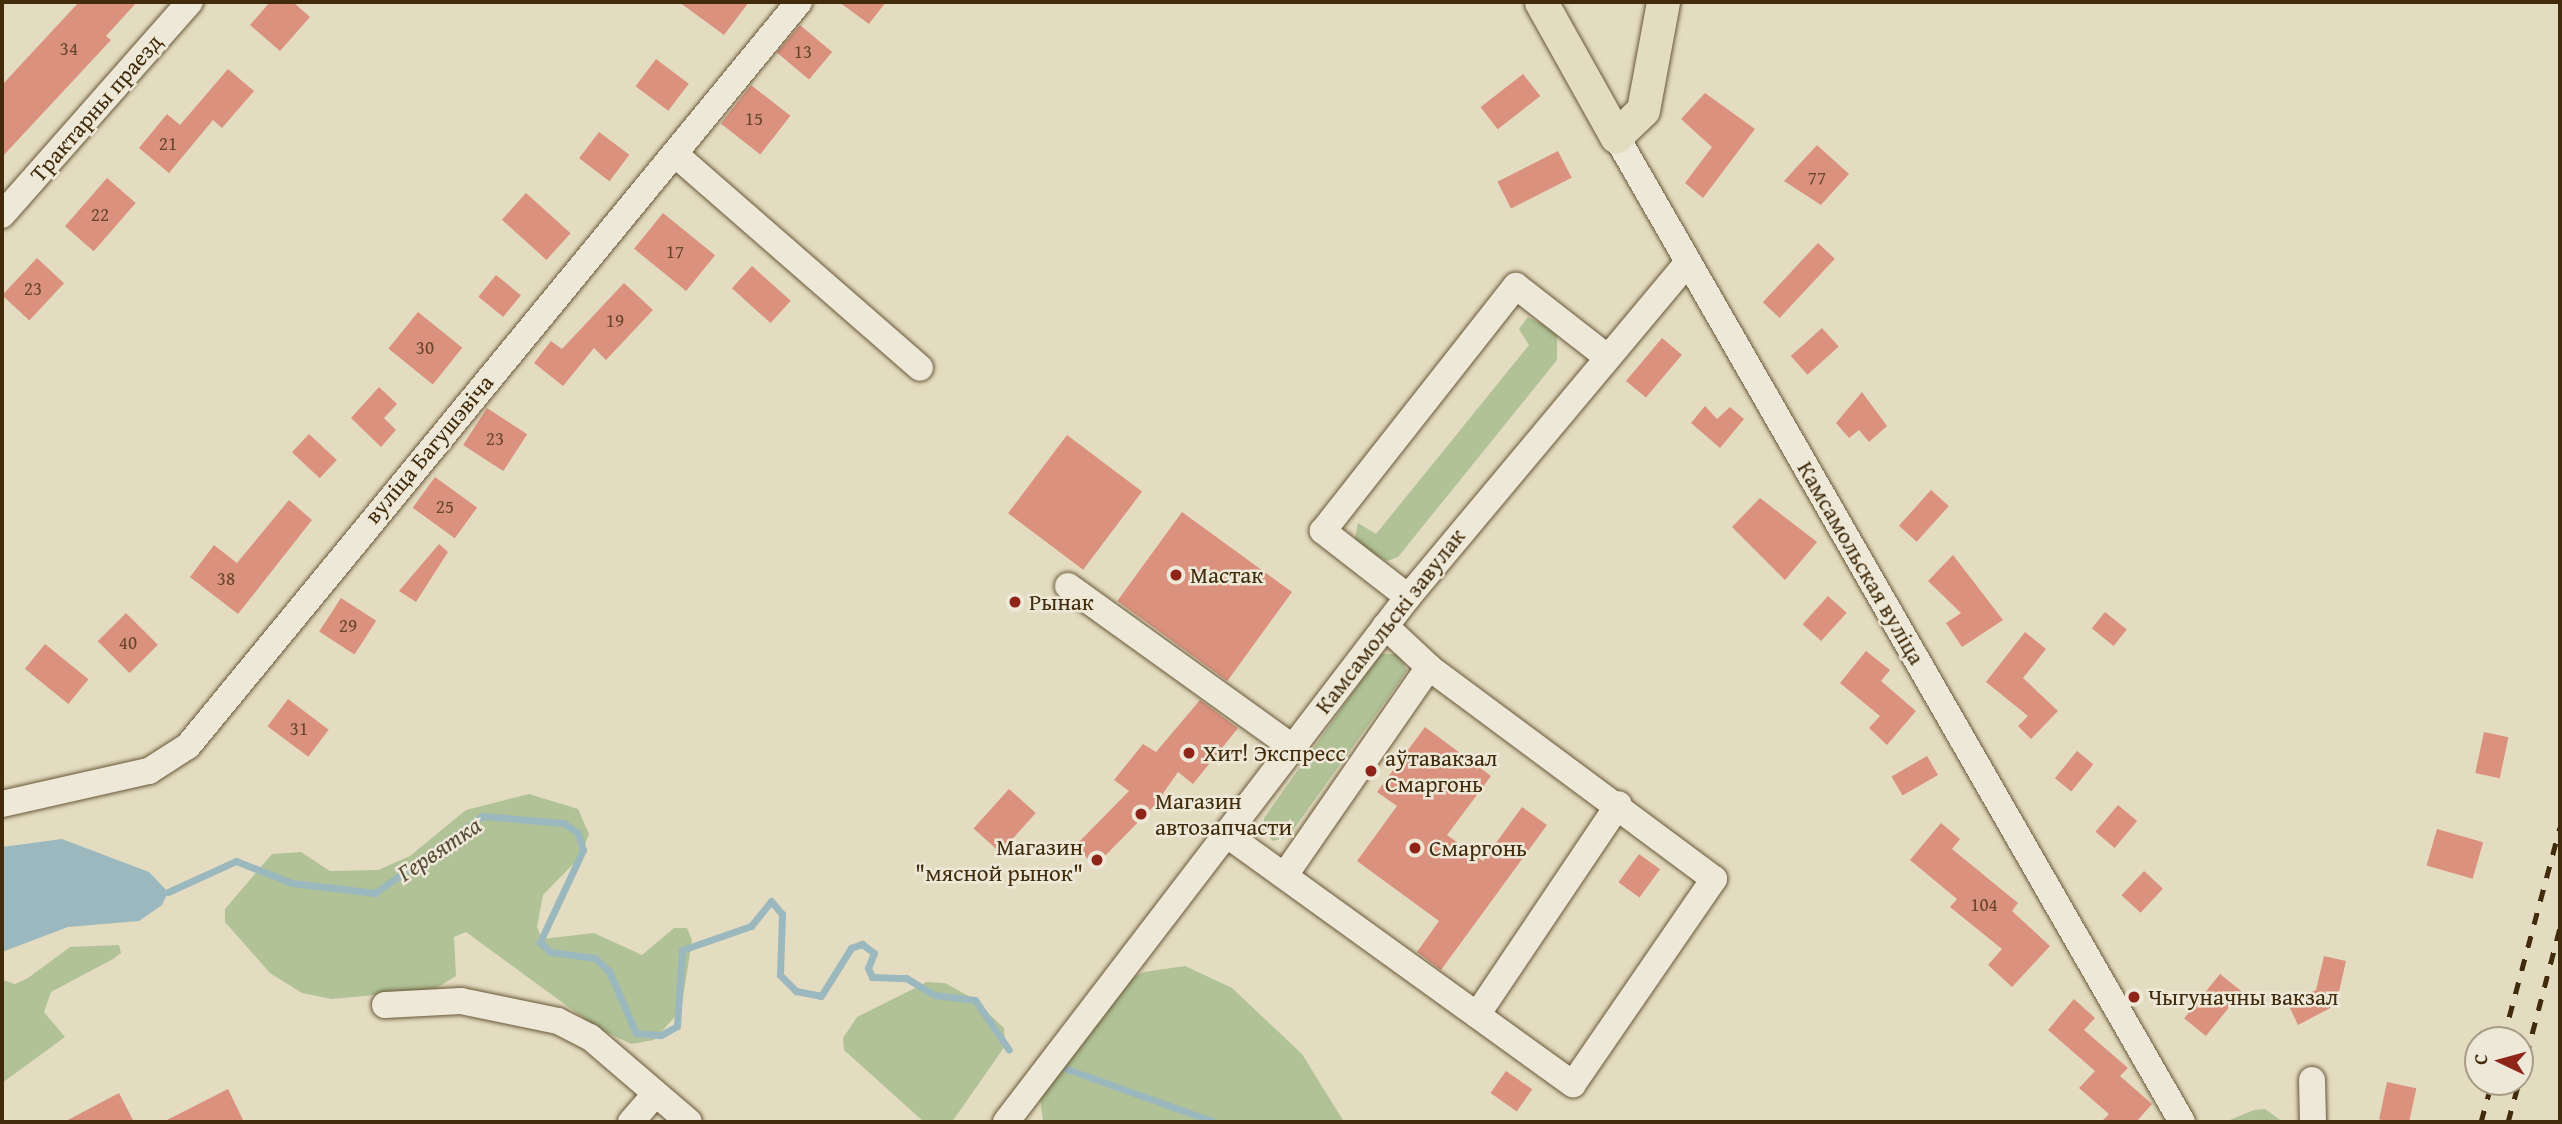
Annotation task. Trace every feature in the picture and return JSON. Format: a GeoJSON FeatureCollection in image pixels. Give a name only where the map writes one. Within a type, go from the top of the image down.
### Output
{"type":"FeatureCollection","features":[{"type":"Feature","properties":{"kind":"main road","name":"Камсамольская вуліца"},"geometry":{"type":"LineString","coordinates":[[1541,2],[1616,136]]}},
{"type":"Feature","properties":{"kind":"main road"},"geometry":{"type":"LineString","coordinates":[[1616,136],[1643,110],[1663,2]]}},
{"type":"Feature","properties":{"kind":"street","name":"Трактарны праезд"},"geometry":{"type":"LineString","coordinates":[[2,215],[190,2]]}},
{"type":"Feature","properties":{"kind":"street","name":"вуліца Багушэвіча"},"geometry":{"type":"LineString","coordinates":[[2,804],[149,771],[188,746],[799,2]]}},
{"type":"Feature","properties":{"kind":"street","name":"Камсамольская вуліца"},"geometry":{"type":"LineString","coordinates":[[1616,136],[1686,264],[2182,1122]]}},
{"type":"Feature","properties":{"kind":"street"},"geometry":{"type":"LineString","coordinates":[[675,154],[920,368]]}},
{"type":"Feature","properties":{"kind":"street","name":"Камсамольскі завулак"},"geometry":{"type":"LineString","coordinates":[[1006,1122],[1385,626],[1686,264]]}},
{"type":"Feature","properties":{"kind":"street"},"geometry":{"type":"LineString","coordinates":[[1408,597],[1323,531],[1516,286],[1607,357]]}},
{"type":"Feature","properties":{"kind":"street"},"geometry":{"type":"LineString","coordinates":[[1068,586],[1291,746]]}},
{"type":"Feature","properties":{"kind":"street"},"geometry":{"type":"LineString","coordinates":[[1226,834],[1573,1084],[1714,878],[1619,804],[1429,667],[1385,626]]}},
{"type":"Feature","properties":{"kind":"street"},"geometry":{"type":"LineString","coordinates":[[1285,875],[1429,667]]}},
{"type":"Feature","properties":{"kind":"street"},"geometry":{"type":"LineString","coordinates":[[1477,1015],[1619,804]]}},
{"type":"Feature","properties":{"kind":"street"},"geometry":{"type":"LineString","coordinates":[[384,1005],[461,1001],[558,1021],[590,1037],[689,1122]]}},
{"type":"Feature","properties":{"kind":"street"},"geometry":{"type":"LineString","coordinates":[[2312,1080],[2313,1122]]}},
{"type":"Feature","properties":{"kind":"street"},"geometry":{"type":"LineString","coordinates":[[631,1122],[655,1094]]}},
{"type":"Feature","properties":{"kind":"green space"},"geometry":{"type":"Polygon","coordinates":[[[1528,317],[1557,332],[1557,360],[1398,557],[1387,561],[1354,544],[1358,523],[1376,534],[1529,345],[1519,329],[1528,317]]]}},
{"type":"Feature","properties":{"kind":"green space"},"geometry":{"type":"Polygon","coordinates":[[[1380,654],[1399,654],[1407,671],[1288,837],[1273,841],[1263,831],[1264,818],[1380,654]]]}},
{"type":"Feature","properties":{"kind":"green space"},"geometry":{"type":"Polygon","coordinates":[[[529,794],[578,809],[589,834],[580,857],[543,895],[537,927],[542,939],[594,933],[642,955],[674,928],[687,928],[692,940],[681,1010],[654,1040],[631,1044],[596,1027],[466,932],[454,937],[456,976],[435,989],[332,999],[302,993],[270,973],[225,922],[225,909],[272,854],[301,852],[330,871],[378,870],[410,856],[466,810],[529,794]]]}},
{"type":"Feature","properties":{"kind":"green space"},"geometry":{"type":"Polygon","coordinates":[[[119,945],[121,953],[113,959],[51,992],[44,1012],[65,1037],[2,1083],[2,980],[15,984],[28,978],[70,947],[119,945]]]}},
{"type":"Feature","properties":{"kind":"green space"},"geometry":{"type":"Polygon","coordinates":[[[1185,966],[1232,988],[1302,1054],[1344,1122],[1043,1121],[1040,1098],[1122,983],[1144,972],[1185,966]]]}},
{"type":"Feature","properties":{"kind":"green space"},"geometry":{"type":"Polygon","coordinates":[[[927,982],[945,983],[972,998],[1004,1028],[1005,1046],[952,1122],[924,1122],[844,1050],[843,1038],[857,1017],[927,982]]]}},
{"type":"Feature","properties":{"kind":"green space"},"geometry":{"type":"Polygon","coordinates":[[[2265,1109],[2283,1122],[2225,1122],[2254,1110],[2265,1109]]]}},
{"type":"Feature","properties":{"kind":"water"},"geometry":{"type":"Polygon","coordinates":[[[62,839],[149,872],[168,892],[162,905],[139,921],[68,927],[2,952],[2,847],[62,839]]]}},
{"type":"Feature","properties":{"kind":"building"},"geometry":{"type":"Polygon","coordinates":[[[79,2],[137,2],[106,36],[111,40],[2,157],[2,85],[79,2]]]}},
{"type":"Feature","properties":{"kind":"building"},"geometry":{"type":"Polygon","coordinates":[[[270,2],[293,2],[310,17],[280,51],[250,25],[270,2]]]}},
{"type":"Feature","properties":{"kind":"building"},"geometry":{"type":"Polygon","coordinates":[[[679,2],[749,2],[724,35],[679,2]]]}},
{"type":"Feature","properties":{"kind":"building"},"geometry":{"type":"Polygon","coordinates":[[[839,2],[886,2],[869,24],[839,2]]]}},
{"type":"Feature","properties":{"kind":"building"},"geometry":{"type":"Polygon","coordinates":[[[800,25],[832,52],[809,80],[777,53],[800,25]]]}},
{"type":"Feature","properties":{"kind":"building"},"geometry":{"type":"Polygon","coordinates":[[[656,59],[689,84],[668,111],[636,86],[656,59]]]}},
{"type":"Feature","properties":{"kind":"building"},"geometry":{"type":"Polygon","coordinates":[[[228,69],[254,91],[222,128],[213,120],[169,173],[139,148],[167,114],[180,125],[228,69]]]}},
{"type":"Feature","properties":{"kind":"building"},"geometry":{"type":"Polygon","coordinates":[[[1523,74],[1540,96],[1498,129],[1480,107],[1523,74]]]}},
{"type":"Feature","properties":{"kind":"building"},"geometry":{"type":"Polygon","coordinates":[[[751,85],[790,116],[760,154],[721,124],[751,85]]]}},
{"type":"Feature","properties":{"kind":"building"},"geometry":{"type":"Polygon","coordinates":[[[1705,93],[1755,129],[1703,198],[1685,183],[1712,147],[1681,119],[1705,93]]]}},
{"type":"Feature","properties":{"kind":"building"},"geometry":{"type":"Polygon","coordinates":[[[599,132],[629,155],[609,181],[579,158],[599,132]]]}},
{"type":"Feature","properties":{"kind":"building"},"geometry":{"type":"Polygon","coordinates":[[[1817,145],[1849,174],[1821,205],[1784,181],[1817,145]]]}},
{"type":"Feature","properties":{"kind":"building"},"geometry":{"type":"Polygon","coordinates":[[[1558,151],[1572,178],[1511,209],[1497,182],[1558,151]]]}},
{"type":"Feature","properties":{"kind":"building"},"geometry":{"type":"Polygon","coordinates":[[[107,178],[136,203],[94,251],[65,226],[107,178]]]}},
{"type":"Feature","properties":{"kind":"building"},"geometry":{"type":"Polygon","coordinates":[[[526,193],[571,233],[546,260],[502,220],[526,193]]]}},
{"type":"Feature","properties":{"kind":"building"},"geometry":{"type":"Polygon","coordinates":[[[663,213],[715,255],[686,291],[634,249],[663,213]]]}},
{"type":"Feature","properties":{"kind":"building"},"geometry":{"type":"Polygon","coordinates":[[[1818,243],[1835,259],[1780,318],[1763,302],[1818,243]]]}},
{"type":"Feature","properties":{"kind":"building"},"geometry":{"type":"Polygon","coordinates":[[[37,258],[64,283],[29,321],[2,295],[37,258]]]}},
{"type":"Feature","properties":{"kind":"building"},"geometry":{"type":"Polygon","coordinates":[[[752,266],[791,301],[771,323],[732,288],[752,266]]]}},
{"type":"Feature","properties":{"kind":"building"},"geometry":{"type":"Polygon","coordinates":[[[496,275],[521,295],[503,317],[478,297],[496,275]]]}},
{"type":"Feature","properties":{"kind":"building"},"geometry":{"type":"Polygon","coordinates":[[[624,283],[653,310],[606,360],[594,348],[563,386],[534,363],[551,341],[562,349],[624,283]]]}},
{"type":"Feature","properties":{"kind":"building"},"geometry":{"type":"Polygon","coordinates":[[[418,312],[462,348],[433,384],[388,349],[418,312]]]}},
{"type":"Feature","properties":{"kind":"building"},"geometry":{"type":"Polygon","coordinates":[[[1822,328],[1839,347],[1808,375],[1791,356],[1822,328]]]}},
{"type":"Feature","properties":{"kind":"building"},"geometry":{"type":"Polygon","coordinates":[[[1662,338],[1682,355],[1646,398],[1626,381],[1662,338]]]}},
{"type":"Feature","properties":{"kind":"building"},"geometry":{"type":"Polygon","coordinates":[[[379,387],[397,404],[384,418],[396,430],[381,447],[351,418],[379,387]]]}},
{"type":"Feature","properties":{"kind":"building"},"geometry":{"type":"Polygon","coordinates":[[[1862,392],[1887,426],[1869,442],[1859,430],[1849,438],[1836,423],[1862,392]]]}},
{"type":"Feature","properties":{"kind":"building"},"geometry":{"type":"Polygon","coordinates":[[[1705,406],[1717,419],[1730,407],[1744,419],[1720,448],[1691,423],[1705,406]]]}},
{"type":"Feature","properties":{"kind":"building"},"geometry":{"type":"Polygon","coordinates":[[[487,408],[527,434],[503,471],[463,445],[487,408]]]}},
{"type":"Feature","properties":{"kind":"building"},"geometry":{"type":"Polygon","coordinates":[[[309,434],[337,460],[320,478],[292,452],[309,434]]]}},
{"type":"Feature","properties":{"kind":"building"},"geometry":{"type":"Polygon","coordinates":[[[1067,435],[1142,492],[1083,570],[1008,513],[1067,435]]]}},
{"type":"Feature","properties":{"kind":"building"},"geometry":{"type":"Polygon","coordinates":[[[435,477],[477,508],[455,538],[413,508],[435,477]]]}},
{"type":"Feature","properties":{"kind":"building"},"geometry":{"type":"Polygon","coordinates":[[[1931,490],[1949,506],[1917,542],[1899,526],[1931,490]]]}},
{"type":"Feature","properties":{"kind":"building"},"geometry":{"type":"Polygon","coordinates":[[[1760,498],[1817,542],[1785,580],[1732,527],[1760,498]]]}},
{"type":"Feature","properties":{"kind":"building"},"geometry":{"type":"Polygon","coordinates":[[[289,500],[312,520],[238,614],[190,577],[214,545],[237,563],[289,500]]]}},
{"type":"Feature","properties":{"kind":"building"},"geometry":{"type":"Polygon","coordinates":[[[1182,512],[1292,592],[1227,681],[1117,601],[1182,512]]]}},
{"type":"Feature","properties":{"kind":"building"},"geometry":{"type":"Polygon","coordinates":[[[439,544],[448,552],[416,602],[399,591],[439,544]]]}},
{"type":"Feature","properties":{"kind":"building"},"geometry":{"type":"Polygon","coordinates":[[[1953,555],[2003,620],[1962,647],[1946,623],[1961,613],[1928,581],[1953,555]]]}},
{"type":"Feature","properties":{"kind":"building"},"geometry":{"type":"Polygon","coordinates":[[[1828,596],[1847,613],[1821,641],[1803,624],[1828,596]]]}},
{"type":"Feature","properties":{"kind":"building"},"geometry":{"type":"Polygon","coordinates":[[[341,598],[376,621],[354,654],[319,632],[341,598]]]}},
{"type":"Feature","properties":{"kind":"building"},"geometry":{"type":"Polygon","coordinates":[[[2105,612],[2127,630],[2114,646],[2092,628],[2105,612]]]}},
{"type":"Feature","properties":{"kind":"building"},"geometry":{"type":"Polygon","coordinates":[[[126,613],[158,645],[130,673],[98,641],[126,613]]]}},
{"type":"Feature","properties":{"kind":"building"},"geometry":{"type":"Polygon","coordinates":[[[2025,632],[2046,649],[2023,678],[2058,711],[2031,739],[2018,726],[2028,716],[1986,682],[2025,632]]]}},
{"type":"Feature","properties":{"kind":"building"},"geometry":{"type":"Polygon","coordinates":[[[45,644],[89,679],[68,704],[25,669],[45,644]]]}},
{"type":"Feature","properties":{"kind":"building"},"geometry":{"type":"Polygon","coordinates":[[[1866,651],[1890,670],[1881,681],[1916,711],[1887,745],[1869,728],[1880,716],[1840,683],[1866,651]]]}},
{"type":"Feature","properties":{"kind":"building"},"geometry":{"type":"Polygon","coordinates":[[[288,699],[329,730],[308,757],[268,726],[288,699]]]}},
{"type":"Feature","properties":{"kind":"building"},"geometry":{"type":"Polygon","coordinates":[[[1200,700],[1238,728],[1193,784],[1178,772],[1155,805],[1095,866],[1075,846],[1129,791],[1114,780],[1143,744],[1156,752],[1200,700]]]}},
{"type":"Feature","properties":{"kind":"building","name":"Смаргонь"},"geometry":{"type":"Polygon","coordinates":[[[1425,727],[1491,776],[1447,835],[1483,861],[1522,807],[1547,825],[1441,970],[1417,952],[1439,921],[1357,861],[1397,806],[1377,792],[1425,727]]]}},
{"type":"Feature","properties":{"kind":"building"},"geometry":{"type":"Polygon","coordinates":[[[2484,732],[2508,737],[2500,778],[2475,773],[2484,732]]]}},
{"type":"Feature","properties":{"kind":"building"},"geometry":{"type":"Polygon","coordinates":[[[2077,751],[2093,764],[2071,791],[2055,778],[2077,751]]]}},
{"type":"Feature","properties":{"kind":"building"},"geometry":{"type":"Polygon","coordinates":[[[1927,756],[1938,775],[1902,796],[1891,776],[1927,756]]]}},
{"type":"Feature","properties":{"kind":"building"},"geometry":{"type":"Polygon","coordinates":[[[1009,789],[1036,813],[1000,852],[974,828],[1009,789]]]}},
{"type":"Feature","properties":{"kind":"building"},"geometry":{"type":"Polygon","coordinates":[[[2118,805],[2137,821],[2115,848],[2096,832],[2118,805]]]}},
{"type":"Feature","properties":{"kind":"building"},"geometry":{"type":"Polygon","coordinates":[[[1941,823],[1960,839],[1952,849],[2018,903],[2012,911],[2050,946],[2012,987],[1988,965],[2002,949],[1950,907],[1957,899],[1910,860],[1941,823]]]}},
{"type":"Feature","properties":{"kind":"building"},"geometry":{"type":"Polygon","coordinates":[[[2437,829],[2483,842],[2473,879],[2427,866],[2437,829]]]}},
{"type":"Feature","properties":{"kind":"building"},"geometry":{"type":"Polygon","coordinates":[[[1639,854],[1660,869],[1639,898],[1618,882],[1639,854]]]}},
{"type":"Feature","properties":{"kind":"building"},"geometry":{"type":"Polygon","coordinates":[[[2144,871],[2163,889],[2141,913],[2121,895],[2144,871]]]}},
{"type":"Feature","properties":{"kind":"building"},"geometry":{"type":"Polygon","coordinates":[[[2324,956],[2346,961],[2336,1005],[2298,1025],[2288,1004],[2316,990],[2324,956]]]}},
{"type":"Feature","properties":{"kind":"building"},"geometry":{"type":"Polygon","coordinates":[[[2220,974],[2242,992],[2206,1036],[2184,1018],[2220,974]]]}},
{"type":"Feature","properties":{"kind":"building"},"geometry":{"type":"Polygon","coordinates":[[[2074,999],[2095,1018],[2084,1030],[2128,1068],[2120,1076],[2152,1104],[2136,1122],[2101,1122],[2109,1114],[2079,1088],[2095,1071],[2048,1030],[2074,999]]]}},
{"type":"Feature","properties":{"kind":"building"},"geometry":{"type":"Polygon","coordinates":[[[1506,1071],[1532,1089],[1517,1111],[1491,1093],[1506,1071]]]}},
{"type":"Feature","properties":{"kind":"building"},"geometry":{"type":"Polygon","coordinates":[[[2387,1082],[2416,1088],[2409,1122],[2379,1119],[2387,1082]]]}},
{"type":"Feature","properties":{"kind":"building"},"geometry":{"type":"Polygon","coordinates":[[[228,1089],[244,1122],[163,1122],[228,1089]]]}},
{"type":"Feature","properties":{"kind":"building"},"geometry":{"type":"Polygon","coordinates":[[[119,1093],[134,1122],[64,1122],[119,1093]]]}},
{"type":"Feature","properties":{"kind":"waterway","name":"Гервятка"},"geometry":{"type":"LineString","coordinates":[[168,892],[236,861],[292,883],[375,893],[482,816],[564,823],[578,833],[583,850],[540,942],[550,952],[595,958],[609,971],[636,1033],[661,1035],[677,1026],[682,950],[751,926],[771,901],[782,914],[780,975],[796,991],[821,996],[851,948],[862,944],[874,953],[868,968],[872,977],[906,978],[934,995],[975,1000],[1009,1050]]}},
{"type":"Feature","properties":{"kind":"waterway","name":"Гервятка"},"geometry":{"type":"LineString","coordinates":[[1067,1069],[1215,1122]]}},
{"type":"Feature","properties":{"kind":"railway"},"geometry":{"type":"LineString","coordinates":[[2507,1026],[2560,828]]}},
{"type":"Feature","properties":{"kind":"railway"},"geometry":{"type":"LineString","coordinates":[[2534,1027],[2560,928]]}},
{"type":"Feature","properties":{"kind":"railway"},"geometry":{"type":"LineString","coordinates":[[2481,1122],[2488,1096]]}},
{"type":"Feature","properties":{"kind":"railway"},"geometry":{"type":"LineString","coordinates":[[2508,1122],[2515,1096]]}},
{"type":"Feature","properties":{"kind":"place","name":"Мастак"},"geometry":{"type":"Point","coordinates":[1176,575]}},
{"type":"Feature","properties":{"kind":"place","name":"Рынак"},"geometry":{"type":"Point","coordinates":[1015,602]}},
{"type":"Feature","properties":{"kind":"place","name":"Хит! Экспресс"},"geometry":{"type":"Point","coordinates":[1189,753]}},
{"type":"Feature","properties":{"kind":"place","name":"аўтавакзал Смаргонь"},"geometry":{"type":"Point","coordinates":[1371,771]}},
{"type":"Feature","properties":{"kind":"place","name":"Магазин автозапчасти"},"geometry":{"type":"Point","coordinates":[1141,814]}},
{"type":"Feature","properties":{"kind":"place","name":"Смаргонь"},"geometry":{"type":"Point","coordinates":[1415,848]}},
{"type":"Feature","properties":{"kind":"place","name":"Магазин \"мясной рынок\""},"geometry":{"type":"Point","coordinates":[1097,860]}},
{"type":"Feature","properties":{"kind":"place","name":"Чыгуначны вакзал"},"geometry":{"type":"Point","coordinates":[2134,997]}}]}
